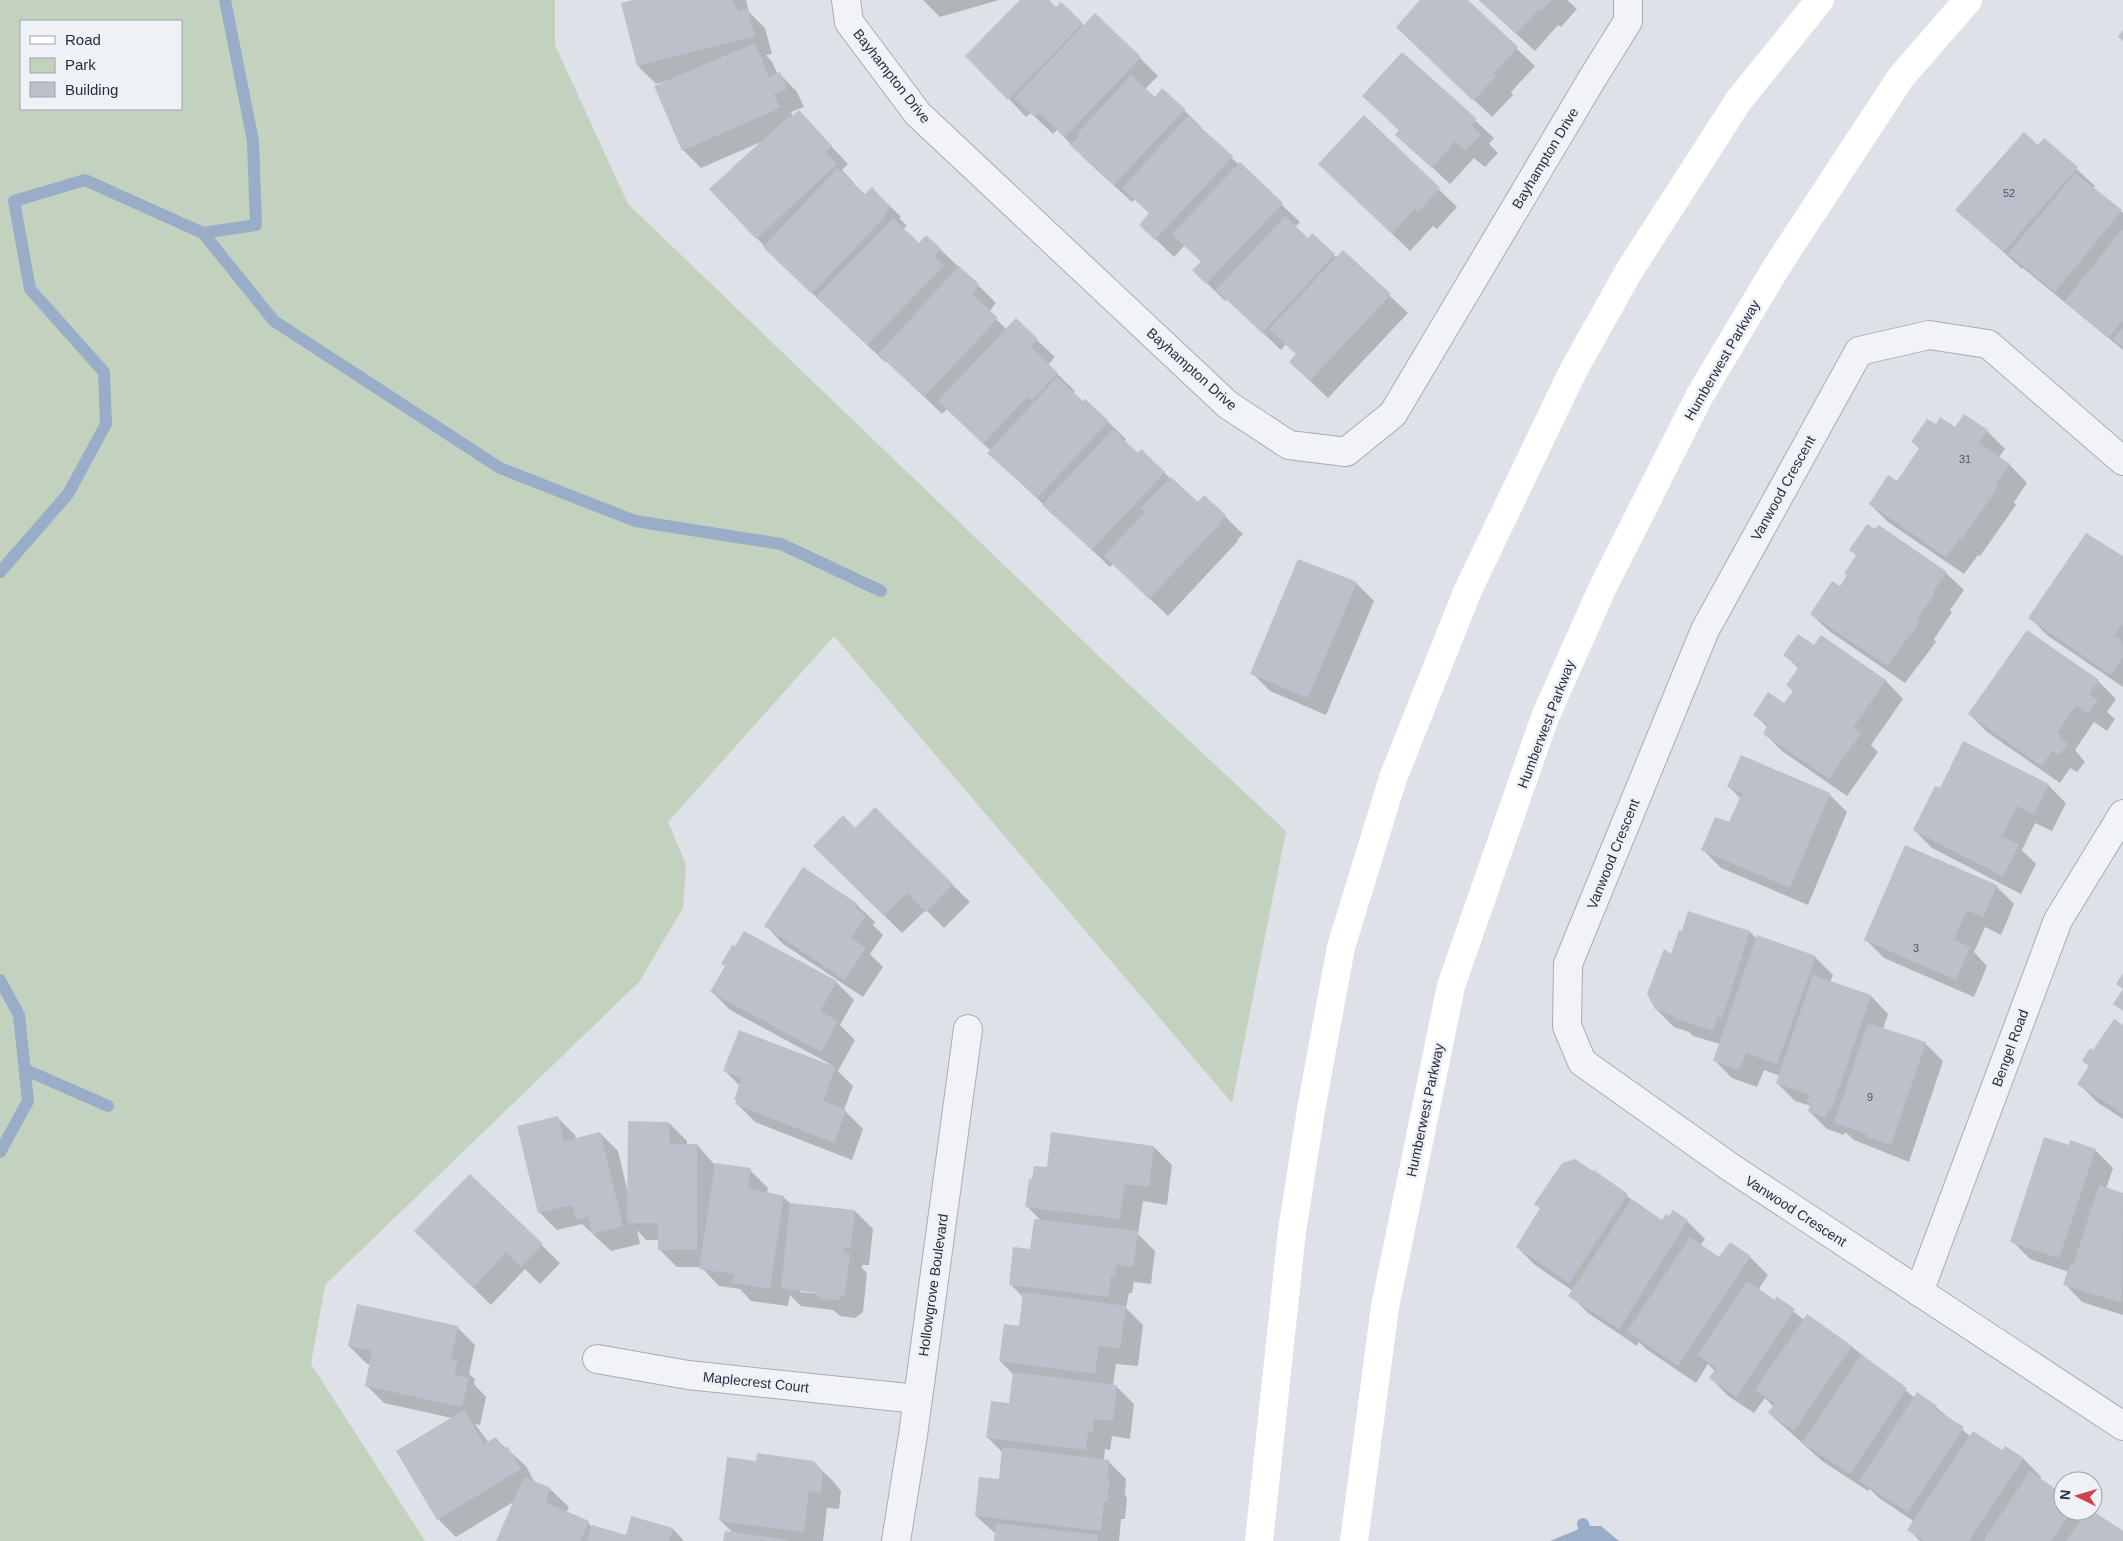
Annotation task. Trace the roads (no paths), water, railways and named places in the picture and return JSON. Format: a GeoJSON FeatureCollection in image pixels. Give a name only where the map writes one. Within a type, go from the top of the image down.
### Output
{"type":"FeatureCollection","features":[{"type":"Feature","properties":{"kind":"main road"},"geometry":{"type":"LineString","coordinates":[[1259,1541],[1292,1231],[1312,1104],[1341,947],[1393,778],[1468,590],[1573,372],[1629,271],[1738,100],[1820,0]]}},
{"type":"Feature","properties":{"kind":"main road","name":"Humberwest Parkway"},"geometry":{"type":"LineString","coordinates":[[1354,1541],[1385,1307],[1451,986],[1546,717],[1602,589],[1704,387],[1779,263],[1901,77],[1968,0]]}},
{"type":"Feature","properties":{"kind":"street","name":"Bayhampton Drive"},"geometry":{"type":"LineString","coordinates":[[846,0],[849,22],[918,114],[1228,405],[1289,445],[1346,452],[1394,414],[1628,21],[1628,0]]}},
{"type":"Feature","properties":{"kind":"street","name":"Vanwood Crescent"},"geometry":{"type":"LineString","coordinates":[[2123,461],[1988,344],[1929,335],[1859,351],[1705,630],[1568,964],[1567,1026],[1582,1062],[1730,1167],[2123,1426]]}},
{"type":"Feature","properties":{"kind":"street","name":"Bengel Road"},"geometry":{"type":"LineString","coordinates":[[1919,1292],[2058,920],[2123,814]]}},
{"type":"Feature","properties":{"kind":"street","name":"Hollowgrove Boulevard"},"geometry":{"type":"LineString","coordinates":[[896,1541],[968,1029]]}},
{"type":"Feature","properties":{"kind":"street","name":"Maplecrest Court"},"geometry":{"type":"LineString","coordinates":[[597,1359],[688,1375],[917,1399]]}},
{"type":"Feature","properties":{"kind":"water"},"geometry":{"type":"Polygon","coordinates":[[[1586,1526],[1601,1526],[1619,1541],[1550,1541],[1586,1526]]]}},
{"type":"Feature","properties":{"kind":"waterway"},"geometry":{"type":"LineString","coordinates":[[203,233],[256,225],[253,141],[225,0]]}},
{"type":"Feature","properties":{"kind":"waterway"},"geometry":{"type":"LineString","coordinates":[[0,572],[68,494],[106,424],[104,372],[30,289],[14,201],[85,180],[203,233],[274,321],[500,468],[635,521],[781,544],[881,591]]}},
{"type":"Feature","properties":{"kind":"waterway"},"geometry":{"type":"LineString","coordinates":[[0,980],[19,1015],[28,1101],[0,1152]]}},
{"type":"Feature","properties":{"kind":"waterway"},"geometry":{"type":"LineString","coordinates":[[26,1070],[108,1106]]}},
{"type":"Feature","properties":{"kind":"waterway"},"geometry":{"type":"LineString","coordinates":[[1583,1524],[1588,1541]]}}]}
